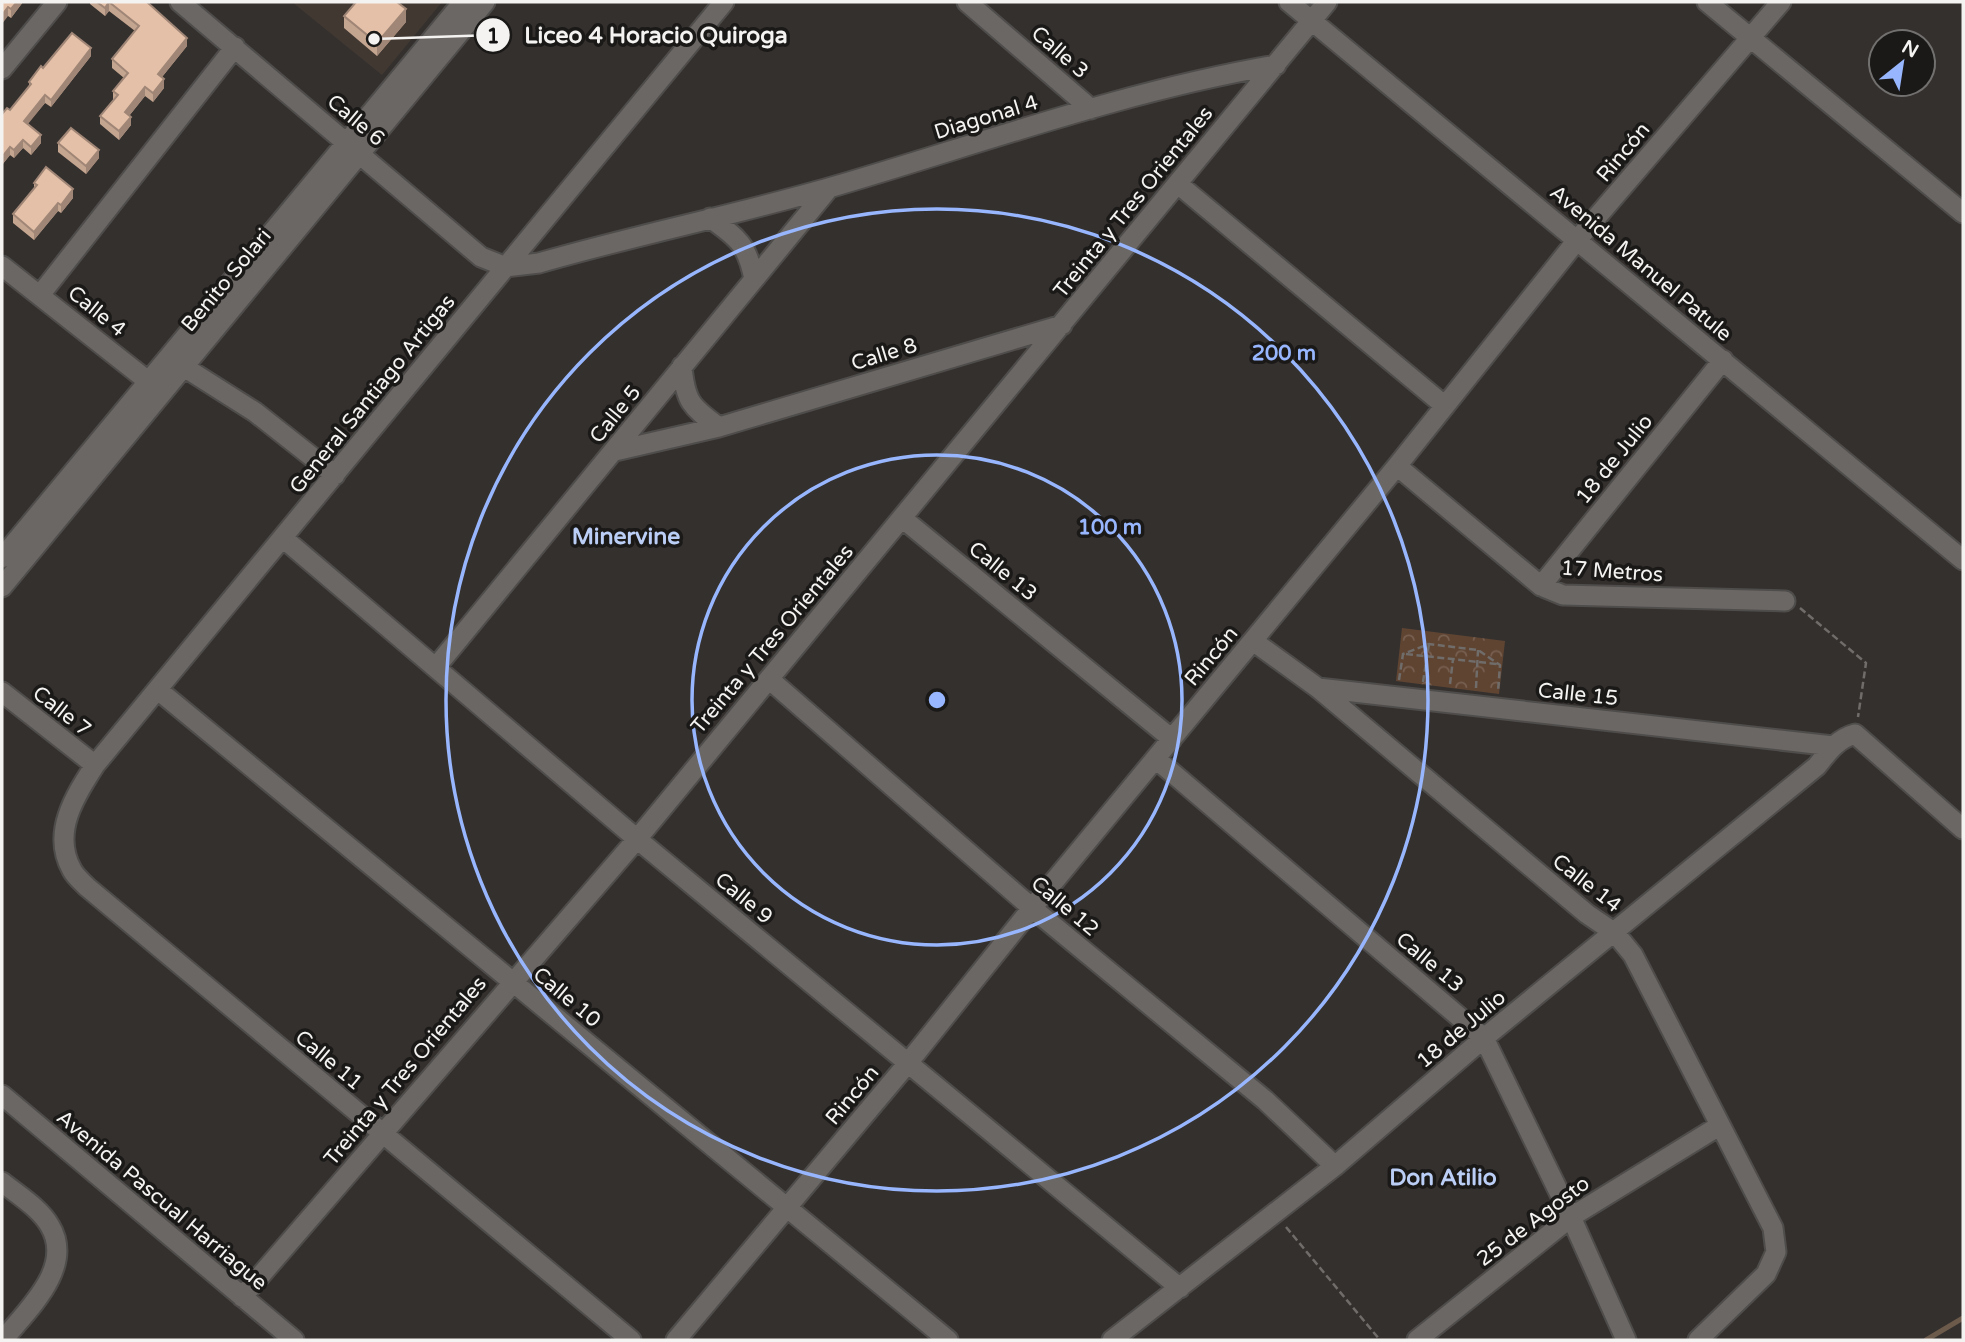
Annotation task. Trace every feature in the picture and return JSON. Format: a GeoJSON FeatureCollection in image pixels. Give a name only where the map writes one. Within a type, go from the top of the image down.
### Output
{"type":"FeatureCollection","features":[{"type":"Feature","properties":{"kind":"street"},"geometry":{"type":"LineString","coordinates":[[2,69],[57,2]]}},
{"type":"Feature","properties":{"kind":"street","name":"Calle 6"},"geometry":{"type":"LineString","coordinates":[[180,2],[481,257],[506,267]]}},
{"type":"Feature","properties":{"kind":"street","name":"Benito Solari"},"geometry":{"type":"LineString","coordinates":[[2,558],[155,388],[184,367],[463,2]]}},
{"type":"Feature","properties":{"kind":"street","name":"Benito Solari"},"geometry":{"type":"LineString","coordinates":[[2,587],[155,388],[354,148],[485,2]]}},
{"type":"Feature","properties":{"kind":"street","name":"General Santiago Artigas"},"geometry":{"type":"LineString","coordinates":[[65,822],[75,796],[95,765],[724,2]]}},
{"type":"Feature","properties":{"kind":"street","name":"Calle 3"},"geometry":{"type":"LineString","coordinates":[[967,2],[1091,109]]}},
{"type":"Feature","properties":{"kind":"street","name":"Avenida Manuel Patule"},"geometry":{"type":"LineString","coordinates":[[1289,2],[1963,560]]}},
{"type":"Feature","properties":{"kind":"street","name":"Treinta y Tres Orientales"},"geometry":{"type":"LineString","coordinates":[[242,1297],[636,839],[1327,2]]}},
{"type":"Feature","properties":{"kind":"street"},"geometry":{"type":"LineString","coordinates":[[1707,2],[1963,213]]}},
{"type":"Feature","properties":{"kind":"street","name":"Rincón"},"geometry":{"type":"LineString","coordinates":[[676,1340],[908,1063],[1032,908],[1397,466],[1578,239],[1781,2]]}},
{"type":"Feature","properties":{"kind":"street"},"geometry":{"type":"LineString","coordinates":[[40,295],[235,47]]}},
{"type":"Feature","properties":{"kind":"street","name":"Diagonal 4"},"geometry":{"type":"LineString","coordinates":[[506,267],[540,262],[829,188],[1211,76],[1276,65]]}},
{"type":"Feature","properties":{"kind":"street"},"geometry":{"type":"LineString","coordinates":[[1178,184],[1445,406]]}},
{"type":"Feature","properties":{"kind":"street","name":"Calle 5"},"geometry":{"type":"LineString","coordinates":[[436,667],[829,188]]}},
{"type":"Feature","properties":{"kind":"street"},"geometry":{"type":"LineString","coordinates":[[710,218],[737,237],[750,258],[754,279]]}},
{"type":"Feature","properties":{"kind":"street","name":"Calle 4"},"geometry":{"type":"LineString","coordinates":[[2,266],[155,388]]}},
{"type":"Feature","properties":{"kind":"street","name":"Calle 8"},"geometry":{"type":"LineString","coordinates":[[615,450],[719,427],[1062,325]]}},
{"type":"Feature","properties":{"kind":"street","name":"18 de Julio"},"geometry":{"type":"LineString","coordinates":[[1541,586],[1723,360]]}},
{"type":"Feature","properties":{"kind":"street"},"geometry":{"type":"LineString","coordinates":[[682,366],[684,391],[697,411],[719,427]]}},
{"type":"Feature","properties":{"kind":"street"},"geometry":{"type":"LineString","coordinates":[[184,367],[255,412],[335,475]]}},
{"type":"Feature","properties":{"kind":"street","name":"17 Metros"},"geometry":{"type":"LineString","coordinates":[[1397,466],[1541,586],[1563,595],[1785,601]]}},
{"type":"Feature","properties":{"kind":"street","name":"Calle 13"},"geometry":{"type":"LineString","coordinates":[[902,518],[1172,738]]}},
{"type":"Feature","properties":{"kind":"street","name":"Calle 9"},"geometry":{"type":"LineString","coordinates":[[283,538],[636,839],[1180,1288]]}},
{"type":"Feature","properties":{"kind":"street","name":"Calle 14"},"geometry":{"type":"LineString","coordinates":[[1253,641],[1318,688],[1587,914],[1615,933],[1633,955],[1773,1228],[1776,1252],[1766,1274],[1698,1340]]}},
{"type":"Feature","properties":{"kind":"street","name":"Calle 12"},"geometry":{"type":"LineString","coordinates":[[769,679],[1032,908],[1265,1100],[1335,1166]]}},
{"type":"Feature","properties":{"kind":"street","name":"Calle 15"},"geometry":{"type":"LineString","coordinates":[[1318,688],[1833,746]]}},
{"type":"Feature","properties":{"kind":"street","name":"Calle 10"},"geometry":{"type":"LineString","coordinates":[[158,690],[948,1340]]}},
{"type":"Feature","properties":{"kind":"street","name":"Calle 7"},"geometry":{"type":"LineString","coordinates":[[2,692],[95,765]]}},
{"type":"Feature","properties":{"kind":"street"},"geometry":{"type":"LineString","coordinates":[[1855,734],[1963,830]]}},
{"type":"Feature","properties":{"kind":"street","name":"18 de Julio"},"geometry":{"type":"LineString","coordinates":[[1112,1340],[1335,1166],[1484,1038],[1817,766],[1833,746],[1845,737],[1855,734]]}},
{"type":"Feature","properties":{"kind":"street","name":"Calle 13"},"geometry":{"type":"LineString","coordinates":[[1156,759],[1484,1038],[1571,1217],[1626,1340]]}},
{"type":"Feature","properties":{"kind":"street","name":"Calle 11"},"geometry":{"type":"LineString","coordinates":[[65,822],[65,848],[72,870],[87,887],[631,1340]]}},
{"type":"Feature","properties":{"kind":"street","name":"Avenida Pascual Harriague"},"geometry":{"type":"LineString","coordinates":[[2,1095],[294,1340]]}},
{"type":"Feature","properties":{"kind":"street","name":"25 de Agosto"},"geometry":{"type":"LineString","coordinates":[[1417,1340],[1571,1217],[1719,1126]]}},
{"type":"Feature","properties":{"kind":"street"},"geometry":{"type":"LineString","coordinates":[[2,1182],[51,1227],[57,1247],[48,1284],[3,1340]]}},
{"type":"Feature","properties":{"kind":"path"},"geometry":{"type":"LineString","coordinates":[[1785,601],[1799,607],[1866,663],[1855,734]]}},
{"type":"Feature","properties":{"kind":"path"},"geometry":{"type":"LineString","coordinates":[[1421,700],[1429,644]]}},
{"type":"Feature","properties":{"kind":"path"},"geometry":{"type":"LineString","coordinates":[[1403,653],[1429,644],[1478,650],[1500,665]]}},
{"type":"Feature","properties":{"kind":"path"},"geometry":{"type":"LineString","coordinates":[[1475,706],[1478,650]]}},
{"type":"Feature","properties":{"kind":"path"},"geometry":{"type":"LineString","coordinates":[[1403,653],[1500,665]]}},
{"type":"Feature","properties":{"kind":"path"},"geometry":{"type":"LineString","coordinates":[[1396,697],[1403,653]]}},
{"type":"Feature","properties":{"kind":"path"},"geometry":{"type":"LineString","coordinates":[[1448,703],[1453,659]]}},
{"type":"Feature","properties":{"kind":"path"},"geometry":{"type":"LineString","coordinates":[[1497,708],[1500,665]]}},
{"type":"Feature","properties":{"kind":"path"},"geometry":{"type":"LineString","coordinates":[[1275,1214],[1380,1340]]}},
{"type":"Feature","properties":{"kind":"shaded area"},"geometry":{"type":"Polygon","coordinates":[[[292,2],[442,2],[382,75],[292,2]]]}},
{"type":"Feature","properties":{"kind":"green space"},"geometry":{"type":"Polygon","coordinates":[[[1402,628],[1505,641],[1499,694],[1396,681],[1402,628]]]}},
{"type":"Feature","properties":{"kind":"building"},"geometry":{"type":"Polygon","coordinates":[[[2,2],[17,2],[11,9],[8,7],[2,15],[2,2]]]}},
{"type":"Feature","properties":{"kind":"building"},"geometry":{"type":"Polygon","coordinates":[[[97,2],[109,2],[105,8],[97,2]]]}},
{"type":"Feature","properties":{"kind":"building"},"geometry":{"type":"Polygon","coordinates":[[[109,2],[147,2],[187,38],[158,74],[164,79],[153,93],[145,87],[125,112],[131,117],[119,131],[100,116],[118,95],[113,91],[128,73],[112,59],[139,26],[109,2]]]}},
{"type":"Feature","properties":{"kind":"building"},"geometry":{"type":"Polygon","coordinates":[[[356,2],[397,2],[406,9],[377,43],[344,16],[356,2]]]}},
{"type":"Feature","properties":{"kind":"building"},"geometry":{"type":"Polygon","coordinates":[[[72,33],[91,48],[51,100],[45,95],[24,121],[41,135],[31,147],[23,140],[14,150],[10,147],[2,157],[2,114],[7,108],[10,110],[31,84],[29,82],[41,66],[43,68],[72,33]]]}},
{"type":"Feature","properties":{"kind":"building"},"geometry":{"type":"Polygon","coordinates":[[[71,128],[99,150],[86,166],[58,143],[71,128]]]}},
{"type":"Feature","properties":{"kind":"building"},"geometry":{"type":"Polygon","coordinates":[[[46,167],[73,189],[34,232],[13,214],[37,185],[34,183],[46,167]]]}},
{"type":"Feature","properties":{"kind":"waterway"},"geometry":{"type":"LineString","coordinates":[[1926,1340],[1963,1318]]}},
{"type":"Feature","properties":{"kind":"place","name":"Liceo 4 Horacio Quiroga"},"geometry":{"type":"Point","coordinates":[374,39]}},
{"type":"Feature","properties":{"kind":"district","name":"Minervine"},"geometry":{"type":"Point","coordinates":[626,536]}},
{"type":"Feature","properties":{"kind":"district","name":"Don Atilio"},"geometry":{"type":"Point","coordinates":[1443,1177]}}]}
